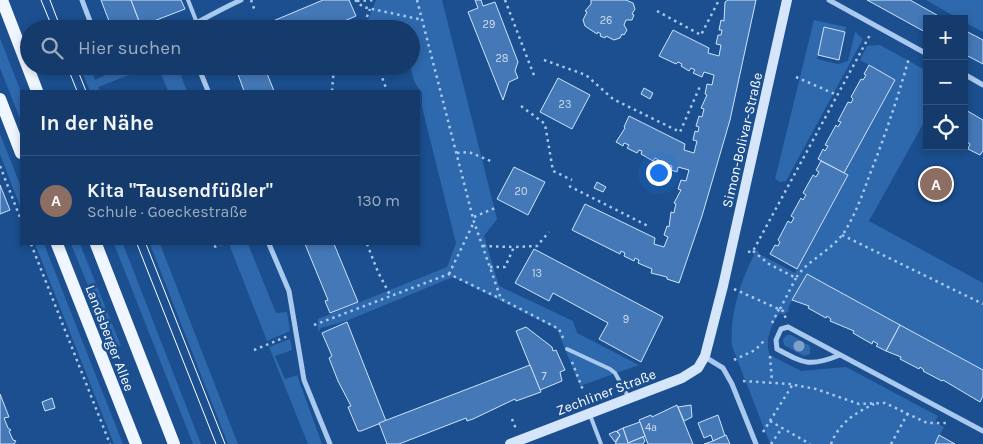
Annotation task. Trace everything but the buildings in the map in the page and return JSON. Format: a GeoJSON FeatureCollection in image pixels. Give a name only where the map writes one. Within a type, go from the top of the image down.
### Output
{"type":"FeatureCollection","features":[{"type":"Feature","properties":{"kind":"main road"},"geometry":{"type":"LineString","coordinates":[[2,0],[20,47]]}},
{"type":"Feature","properties":{"kind":"main road"},"geometry":{"type":"LineString","coordinates":[[31,75],[37,90]]}},
{"type":"Feature","properties":{"kind":"main road"},"geometry":{"type":"LineString","coordinates":[[0,99],[20,150]]}},
{"type":"Feature","properties":{"kind":"main road","name":"Landsberger Allee"},"geometry":{"type":"LineString","coordinates":[[57,245],[136,444]]}},
{"type":"Feature","properties":{"kind":"main road","name":"Landsberger Allee"},"geometry":{"type":"LineString","coordinates":[[96,245],[174,444]]}},
{"type":"Feature","properties":{"kind":"street"},"geometry":{"type":"LineString","coordinates":[[82,0],[90,20]]}},
{"type":"Feature","properties":{"kind":"street"},"geometry":{"type":"LineString","coordinates":[[201,20],[241,0]]}},
{"type":"Feature","properties":{"kind":"street","name":"Simon-Bolivar-Straße"},"geometry":{"type":"LineString","coordinates":[[723,286],[788,0]]}},
{"type":"Feature","properties":{"kind":"street"},"geometry":{"type":"LineString","coordinates":[[828,0],[923,52]]}},
{"type":"Feature","properties":{"kind":"street"},"geometry":{"type":"LineString","coordinates":[[202,75],[208,90]]}},
{"type":"Feature","properties":{"kind":"street"},"geometry":{"type":"LineString","coordinates":[[968,76],[983,85]]}},
{"type":"Feature","properties":{"kind":"street"},"geometry":{"type":"LineString","coordinates":[[269,245],[289,291],[304,380],[330,444]]}},
{"type":"Feature","properties":{"kind":"street","name":"Zechliner Straße"},"geometry":{"type":"LineString","coordinates":[[510,444],[689,374],[698,368],[704,356],[723,286]]}},
{"type":"Feature","properties":{"kind":"street"},"geometry":{"type":"LineString","coordinates":[[840,355],[824,362],[807,364],[778,349],[776,340],[781,329],[788,327],[983,431]]}},
{"type":"Feature","properties":{"kind":"street"},"geometry":{"type":"LineString","coordinates":[[704,356],[723,368],[732,384],[756,444]]}},
{"type":"Feature","properties":{"kind":"lane"},"geometry":{"type":"LineString","coordinates":[[188,0],[196,20]]}},
{"type":"Feature","properties":{"kind":"lane"},"geometry":{"type":"LineString","coordinates":[[567,349],[610,368],[615,373],[628,398]]}},
{"type":"Feature","properties":{"kind":"lane"},"geometry":{"type":"LineString","coordinates":[[590,413],[602,444]]}},
{"type":"Feature","properties":{"kind":"path"},"geometry":{"type":"LineString","coordinates":[[251,0],[255,10]]}},
{"type":"Feature","properties":{"kind":"path"},"geometry":{"type":"LineString","coordinates":[[356,1],[375,0]]}},
{"type":"Feature","properties":{"kind":"path"},"geometry":{"type":"LineString","coordinates":[[416,0],[423,20],[474,222],[501,299]]}},
{"type":"Feature","properties":{"kind":"path"},"geometry":{"type":"LineString","coordinates":[[504,0],[535,78]]}},
{"type":"Feature","properties":{"kind":"path"},"geometry":{"type":"LineString","coordinates":[[657,11],[701,35],[719,0]]}},
{"type":"Feature","properties":{"kind":"path"},"geometry":{"type":"LineString","coordinates":[[356,1],[363,7],[370,9],[423,20]]}},
{"type":"Feature","properties":{"kind":"path"},"geometry":{"type":"LineString","coordinates":[[367,20],[370,9]]}},
{"type":"Feature","properties":{"kind":"path"},"geometry":{"type":"LineString","coordinates":[[753,252],[876,26]]}},
{"type":"Feature","properties":{"kind":"path"},"geometry":{"type":"LineString","coordinates":[[780,309],[801,270],[813,263],[842,235],[856,211],[890,122],[909,58]]}},
{"type":"Feature","properties":{"kind":"path"},"geometry":{"type":"LineString","coordinates":[[544,60],[586,75],[613,98],[680,132],[701,84]]}},
{"type":"Feature","properties":{"kind":"path"},"geometry":{"type":"LineString","coordinates":[[332,90],[333,75]]}},
{"type":"Feature","properties":{"kind":"path"},"geometry":{"type":"LineString","coordinates":[[381,75],[387,90]]}},
{"type":"Feature","properties":{"kind":"path"},"geometry":{"type":"LineString","coordinates":[[796,77],[837,95]]}},
{"type":"Feature","properties":{"kind":"path"},"geometry":{"type":"LineString","coordinates":[[521,106],[545,124],[553,171],[572,180]]}},
{"type":"Feature","properties":{"kind":"path"},"geometry":{"type":"LineString","coordinates":[[457,153],[469,152],[494,162]]}},
{"type":"Feature","properties":{"kind":"path"},"geometry":{"type":"LineString","coordinates":[[0,166],[20,217]]}},
{"type":"Feature","properties":{"kind":"path"},"geometry":{"type":"LineString","coordinates":[[569,186],[650,227]]}},
{"type":"Feature","properties":{"kind":"path"},"geometry":{"type":"LineString","coordinates":[[473,217],[495,208]]}},
{"type":"Feature","properties":{"kind":"path"},"geometry":{"type":"LineString","coordinates":[[314,325],[449,274],[474,222]]}},
{"type":"Feature","properties":{"kind":"path"},"geometry":{"type":"LineString","coordinates":[[483,246],[537,246],[549,232]]}},
{"type":"Feature","properties":{"kind":"path"},"geometry":{"type":"LineString","coordinates":[[842,235],[983,304]]}},
{"type":"Feature","properties":{"kind":"path"},"geometry":{"type":"LineString","coordinates":[[31,245],[110,444]]}},
{"type":"Feature","properties":{"kind":"path"},"geometry":{"type":"LineString","coordinates":[[214,247],[219,245]]}},
{"type":"Feature","properties":{"kind":"path"},"geometry":{"type":"LineString","coordinates":[[367,245],[378,272],[391,295]]}},
{"type":"Feature","properties":{"kind":"path"},"geometry":{"type":"LineString","coordinates":[[490,267],[505,267],[514,247]]}},
{"type":"Feature","properties":{"kind":"path"},"geometry":{"type":"LineString","coordinates":[[748,252],[753,252],[769,264],[796,278]]}},
{"type":"Feature","properties":{"kind":"path"},"geometry":{"type":"LineString","coordinates":[[449,274],[559,328],[583,390]]}},
{"type":"Feature","properties":{"kind":"path"},"geometry":{"type":"LineString","coordinates":[[723,286],[736,289],[780,309],[783,311],[788,327]]}},
{"type":"Feature","properties":{"kind":"path"},"geometry":{"type":"LineString","coordinates":[[254,350],[296,333]]}},
{"type":"Feature","properties":{"kind":"path"},"geometry":{"type":"LineString","coordinates":[[734,360],[755,350],[764,341]]}},
{"type":"Feature","properties":{"kind":"path"},"geometry":{"type":"LineString","coordinates":[[772,360],[772,381]]}},
{"type":"Feature","properties":{"kind":"path"},"geometry":{"type":"LineString","coordinates":[[743,381],[772,381],[793,384],[859,404],[885,403],[927,423],[944,422],[952,426]]}},
{"type":"Feature","properties":{"kind":"path"},"geometry":{"type":"LineString","coordinates":[[763,432],[793,384]]}},
{"type":"Feature","properties":{"kind":"path"},"geometry":{"type":"LineString","coordinates":[[832,444],[840,427],[849,417],[875,403]]}},
{"type":"Feature","properties":{"kind":"path"},"geometry":{"type":"LineString","coordinates":[[891,444],[908,414]]}},
{"type":"Feature","properties":{"kind":"path"},"geometry":{"type":"LineString","coordinates":[[770,421],[810,444]]}},
{"type":"Feature","properties":{"kind":"path"},"geometry":{"type":"LineString","coordinates":[[770,444],[782,428]]}},
{"type":"Feature","properties":{"kind":"shaded area"},"geometry":{"type":"Polygon","coordinates":[[[376,0],[442,0],[497,219],[484,236],[499,286],[573,321],[577,333],[639,365],[580,386],[557,329],[453,277],[346,321],[321,328],[318,332],[318,319],[447,267],[456,243],[422,107],[422,92],[412,75],[420,75],[420,20],[368,20],[376,0]]]}},
{"type":"Feature","properties":{"kind":"shaded area"},"geometry":{"type":"Polygon","coordinates":[[[926,0],[983,0],[983,32],[968,24],[968,15],[952,15],[926,0]]]}},
{"type":"Feature","properties":{"kind":"shaded area"},"geometry":{"type":"Polygon","coordinates":[[[814,20],[846,27],[845,32],[824,27],[817,59],[838,64],[848,61],[855,32],[863,39],[786,181],[780,182],[775,179],[814,20]]]}},
{"type":"Feature","properties":{"kind":"shaded area"},"geometry":{"type":"Polygon","coordinates":[[[0,38],[20,90],[20,118],[0,68],[0,38]]]}},
{"type":"Feature","properties":{"kind":"shaded area"},"geometry":{"type":"Polygon","coordinates":[[[880,45],[923,69],[923,124],[869,221],[983,283],[983,370],[807,274],[788,308],[789,311],[783,315],[780,313],[771,328],[768,339],[770,355],[801,371],[846,367],[938,416],[935,422],[944,427],[935,444],[770,444],[732,346],[735,308],[746,271],[757,249],[759,254],[795,273],[848,176],[844,173],[895,80],[860,60],[867,46],[880,45]]]}},
{"type":"Feature","properties":{"kind":"shaded area"},"geometry":{"type":"Polygon","coordinates":[[[84,75],[93,75],[95,80],[106,75],[129,75],[98,87],[100,90],[90,90],[84,75]]]}},
{"type":"Feature","properties":{"kind":"shaded area"},"geometry":{"type":"Polygon","coordinates":[[[162,75],[183,75],[181,76],[187,90],[168,90],[162,75]]]}},
{"type":"Feature","properties":{"kind":"shaded area"},"geometry":{"type":"Polygon","coordinates":[[[0,134],[20,184],[20,206],[0,154],[0,134]]]}},
{"type":"Feature","properties":{"kind":"shaded area"},"geometry":{"type":"Polygon","coordinates":[[[35,245],[44,245],[123,444],[114,444],[35,245]]]}},
{"type":"Feature","properties":{"kind":"shaded area"},"geometry":{"type":"Polygon","coordinates":[[[71,245],[80,245],[121,346],[113,346],[71,245]]]}},
{"type":"Feature","properties":{"kind":"shaded area"},"geometry":{"type":"Polygon","coordinates":[[[114,245],[123,245],[201,444],[193,444],[114,245]]]}},
{"type":"Feature","properties":{"kind":"shaded area"},"geometry":{"type":"Polygon","coordinates":[[[150,245],[160,245],[238,444],[228,444],[150,245]]]}},
{"type":"Feature","properties":{"kind":"shaded area"},"geometry":{"type":"Polygon","coordinates":[[[229,245],[248,245],[276,313],[287,312],[290,331],[267,341],[229,245]]]}},
{"type":"Feature","properties":{"kind":"shaded area"},"geometry":{"type":"Polygon","coordinates":[[[787,335],[791,335],[810,346],[810,354],[804,356],[784,345],[783,339],[787,335]]]}},
{"type":"Feature","properties":{"kind":"shaded area"},"geometry":{"type":"Polygon","coordinates":[[[290,339],[292,350],[275,356],[285,379],[297,375],[322,444],[308,444],[269,347],[290,339]]]}},
{"type":"Feature","properties":{"kind":"tram line"},"geometry":{"type":"LineString","coordinates":[[41,0],[49,20]]}},
{"type":"Feature","properties":{"kind":"tram line"},"geometry":{"type":"LineString","coordinates":[[50,0],[58,20]]}},
{"type":"Feature","properties":{"kind":"tram line"},"geometry":{"type":"LineString","coordinates":[[71,75],[77,90]]}},
{"type":"Feature","properties":{"kind":"tram line"},"geometry":{"type":"LineString","coordinates":[[80,75],[86,90]]}},
{"type":"Feature","properties":{"kind":"tram line"},"geometry":{"type":"LineString","coordinates":[[137,245],[216,444]]}},
{"type":"Feature","properties":{"kind":"tram line"},"geometry":{"type":"LineString","coordinates":[[146,245],[225,444]]}},
{"type":"Feature","properties":{"kind":"place","name":"Kita \"Tausendfüßler\""},"geometry":{"type":"Point","coordinates":[936,184]}}]}
